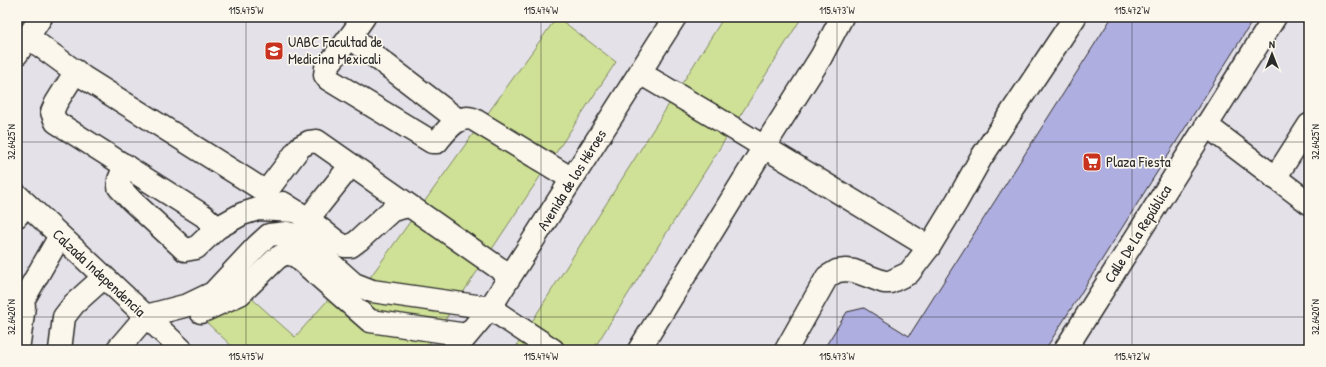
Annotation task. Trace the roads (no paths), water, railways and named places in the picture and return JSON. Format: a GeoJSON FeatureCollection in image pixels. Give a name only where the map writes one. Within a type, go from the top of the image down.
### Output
{"type":"FeatureCollection","features":[{"type":"Feature","properties":{"kind":"street"},"geometry":{"type":"LineString","coordinates":[[40,17],[22,45],[76,72],[302,215],[344,246],[352,246],[392,210],[408,206]]}},
{"type":"Feature","properties":{"kind":"street"},"geometry":{"type":"LineString","coordinates":[[364,17],[326,68],[326,75],[328,79],[432,142],[437,142],[458,120],[465,117],[473,119],[572,179]]}},
{"type":"Feature","properties":{"kind":"street","name":"Avenida de los Héroes"},"geometry":{"type":"LineString","coordinates":[[461,344],[490,308],[675,17]]}},
{"type":"Feature","properties":{"kind":"street"},"geometry":{"type":"LineString","coordinates":[[639,350],[821,57],[842,17]]}},
{"type":"Feature","properties":{"kind":"street"},"geometry":{"type":"LineString","coordinates":[[786,350],[827,277],[837,272],[846,270],[854,271],[884,282],[890,282],[909,273],[929,247],[981,158],[1075,17]]}},
{"type":"Feature","properties":{"kind":"street","name":"Calle De La República"},"geometry":{"type":"LineString","coordinates":[[1065,350],[1275,17]]}},
{"type":"Feature","properties":{"kind":"street"},"geometry":{"type":"LineString","coordinates":[[350,37],[458,120]]}},
{"type":"Feature","properties":{"kind":"street"},"geometry":{"type":"LineString","coordinates":[[76,72],[56,103],[52,112],[56,122],[204,216],[216,228]]}},
{"type":"Feature","properties":{"kind":"street"},"geometry":{"type":"LineString","coordinates":[[640,73],[929,247]]}},
{"type":"Feature","properties":{"kind":"street"},"geometry":{"type":"LineString","coordinates":[[1206,125],[1309,203]]}},
{"type":"Feature","properties":{"kind":"street"},"geometry":{"type":"LineString","coordinates":[[1275,178],[1309,125]]}},
{"type":"Feature","properties":{"kind":"street"},"geometry":{"type":"LineString","coordinates":[[266,192],[300,146],[309,142],[317,141],[510,276]]}},
{"type":"Feature","properties":{"kind":"street"},"geometry":{"type":"LineString","coordinates":[[125,165],[118,187],[185,250],[196,248],[216,228],[242,214],[258,209],[302,215]]}},
{"type":"Feature","properties":{"kind":"street"},"geometry":{"type":"LineString","coordinates":[[302,215],[351,165]]}},
{"type":"Feature","properties":{"kind":"street","name":"Calzada Independencia"},"geometry":{"type":"LineString","coordinates":[[20,205],[60,236],[182,350]]}},
{"type":"Feature","properties":{"kind":"street"},"geometry":{"type":"LineString","coordinates":[[117,350],[152,322],[213,293],[269,235],[287,233],[300,236],[354,284],[372,291],[490,308],[553,350]]}},
{"type":"Feature","properties":{"kind":"street"},"geometry":{"type":"LineString","coordinates":[[18,350],[24,306],[20,301],[60,236]]}},
{"type":"Feature","properties":{"kind":"street"},"geometry":{"type":"LineString","coordinates":[[344,246],[354,284]]}},
{"type":"Feature","properties":{"kind":"street"},"geometry":{"type":"LineString","coordinates":[[152,322],[194,315],[240,294],[277,258],[286,253],[296,256],[370,321],[461,344]]}},
{"type":"Feature","properties":{"kind":"street"},"geometry":{"type":"LineString","coordinates":[[60,350],[64,317],[74,304],[104,277]]}},
{"type":"Feature","properties":{"kind":"place","name":"UABC Facultad de Medicina Mexicali"},"geometry":{"type":"Point","coordinates":[274,51]}},
{"type":"Feature","properties":{"kind":"place","name":"Plaza Fiesta"},"geometry":{"type":"Point","coordinates":[1092,162]}}]}
